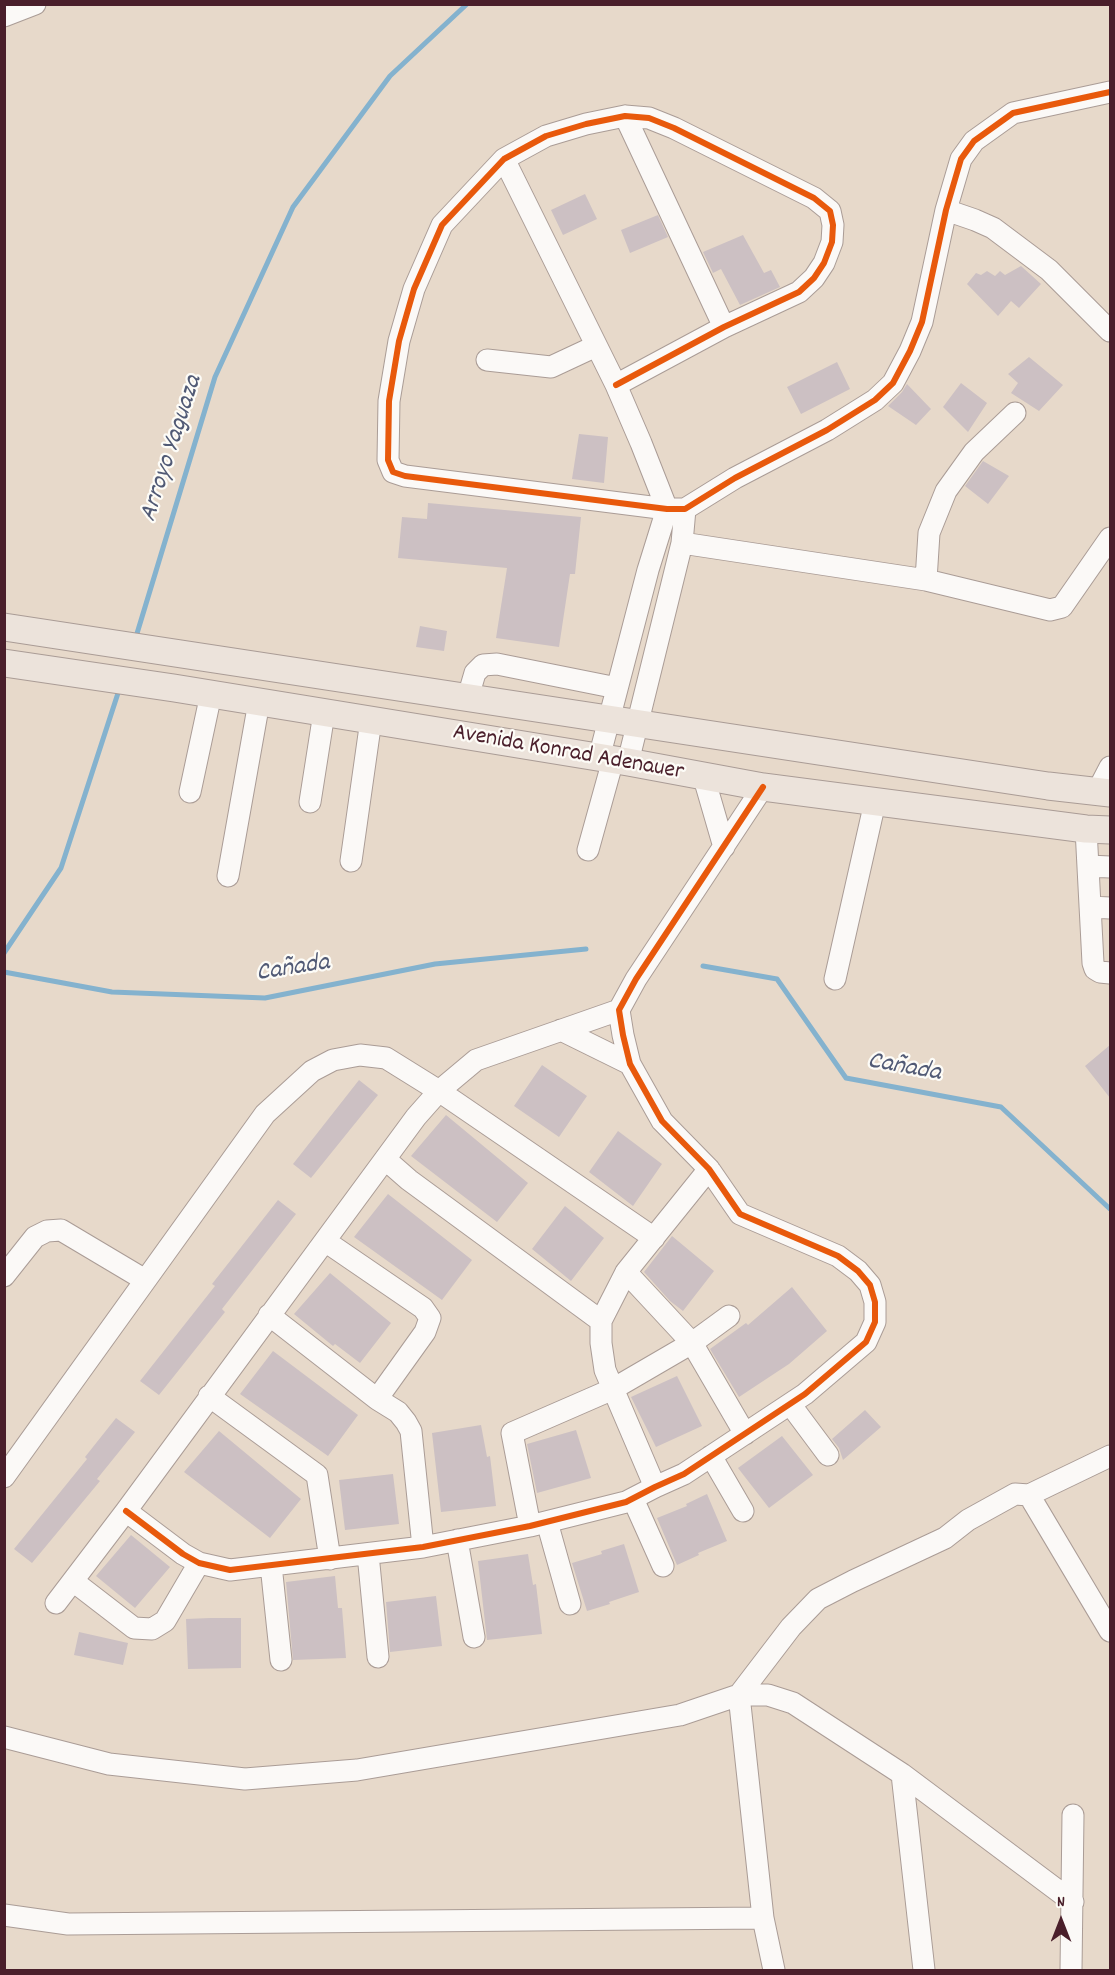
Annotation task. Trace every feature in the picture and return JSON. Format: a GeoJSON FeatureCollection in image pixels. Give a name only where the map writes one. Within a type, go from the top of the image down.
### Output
{"type":"FeatureCollection","features":[{"type":"Feature","properties":{"kind":"main road","name":"Avenida Konrad Adenauer"},"geometry":{"type":"LineString","coordinates":[[4,627],[1104,793]]}},
{"type":"Feature","properties":{"kind":"main road","name":"Avenida Konrad Adenauer"},"geometry":{"type":"LineString","coordinates":[[16,665],[371,720],[763,787],[1098,830]]}},
{"type":"Feature","properties":{"kind":"street"},"geometry":{"type":"LineString","coordinates":[[4,16],[35,4]]}},
{"type":"Feature","properties":{"kind":"street"},"geometry":{"type":"LineString","coordinates":[[616,385],[724,327],[799,292],[814,278],[824,263],[832,242],[833,225],[830,211],[814,198],[674,128],[649,118],[625,116],[586,124],[546,136],[504,159],[442,225],[414,289],[399,341],[389,401],[388,460],[393,472],[405,476],[676,509],[827,430],[874,400],[893,383],[922,322],[946,210],[961,159],[974,141],[1013,113],[1110,92]]}},
{"type":"Feature","properties":{"kind":"street"},"geometry":{"type":"LineString","coordinates":[[625,116],[724,327]]}},
{"type":"Feature","properties":{"kind":"street"},"geometry":{"type":"LineString","coordinates":[[504,159],[616,385],[641,443],[676,509],[682,543],[637,723],[613,760],[588,850]]}},
{"type":"Feature","properties":{"kind":"street"},"geometry":{"type":"LineString","coordinates":[[946,210],[993,228],[1049,270],[1110,331]]}},
{"type":"Feature","properties":{"kind":"street"},"geometry":{"type":"LineString","coordinates":[[487,360],[551,367],[596,346]]}},
{"type":"Feature","properties":{"kind":"street"},"geometry":{"type":"LineString","coordinates":[[926,580],[929,533],[946,491],[974,452],[1015,413]]}},
{"type":"Feature","properties":{"kind":"street"},"geometry":{"type":"LineString","coordinates":[[613,760],[608,718],[648,570],[676,509]]}},
{"type":"Feature","properties":{"kind":"street"},"geometry":{"type":"LineString","coordinates":[[682,543],[926,580],[1057,610],[1062,607],[1110,538]]}},
{"type":"Feature","properties":{"kind":"street"},"geometry":{"type":"LineString","coordinates":[[468,697],[475,673],[483,665],[497,664],[616,688]]}},
{"type":"Feature","properties":{"kind":"street"},"geometry":{"type":"LineString","coordinates":[[190,792],[211,694]]}},
{"type":"Feature","properties":{"kind":"street"},"geometry":{"type":"LineString","coordinates":[[228,876],[259,702]]}},
{"type":"Feature","properties":{"kind":"street"},"geometry":{"type":"LineString","coordinates":[[310,802],[324,713]]}},
{"type":"Feature","properties":{"kind":"street"},"geometry":{"type":"LineString","coordinates":[[351,861],[371,720]]}},
{"type":"Feature","properties":{"kind":"street"},"geometry":{"type":"LineString","coordinates":[[1104,793],[1110,767]]}},
{"type":"Feature","properties":{"kind":"street"},"geometry":{"type":"LineString","coordinates":[[704,778],[724,847]]}},
{"type":"Feature","properties":{"kind":"street"},"geometry":{"type":"LineString","coordinates":[[126,1511],[183,1554],[199,1563],[230,1570],[423,1547],[538,1524],[633,1499],[655,1486],[684,1474],[805,1394],[866,1342],[874,1322],[874,1302],[870,1285],[858,1270],[838,1256],[740,1214],[709,1169],[662,1121],[630,1064],[619,1010],[636,979],[763,787]]}},
{"type":"Feature","properties":{"kind":"street"},"geometry":{"type":"LineString","coordinates":[[836,979],[875,802]]}},
{"type":"Feature","properties":{"kind":"street"},"geometry":{"type":"LineString","coordinates":[[1098,830],[1088,866],[1100,908],[1093,963],[1095,969],[1100,972],[1110,973]]}},
{"type":"Feature","properties":{"kind":"street"},"geometry":{"type":"LineString","coordinates":[[1088,866],[1110,867]]}},
{"type":"Feature","properties":{"kind":"street"},"geometry":{"type":"LineString","coordinates":[[56,1603],[416,1117],[439,1091],[476,1060],[619,1010]]}},
{"type":"Feature","properties":{"kind":"street"},"geometry":{"type":"LineString","coordinates":[[561,1030],[630,1064]]}},
{"type":"Feature","properties":{"kind":"street"},"geometry":{"type":"LineString","coordinates":[[4,1477],[265,1114],[312,1071],[333,1060],[360,1055],[386,1058],[439,1091],[654,1238]]}},
{"type":"Feature","properties":{"kind":"street"},"geometry":{"type":"LineString","coordinates":[[385,1159],[409,1180],[601,1321]]}},
{"type":"Feature","properties":{"kind":"street"},"geometry":{"type":"LineString","coordinates":[[655,1486],[605,1370],[601,1321],[627,1272],[709,1169]]}},
{"type":"Feature","properties":{"kind":"street"},"geometry":{"type":"LineString","coordinates":[[4,1276],[35,1237],[47,1231],[61,1230],[145,1280]]}},
{"type":"Feature","properties":{"kind":"street"},"geometry":{"type":"LineString","coordinates":[[324,1241],[423,1308],[430,1318],[425,1332],[376,1399]]}},
{"type":"Feature","properties":{"kind":"street"},"geometry":{"type":"LineString","coordinates":[[627,1272],[692,1343],[745,1434]]}},
{"type":"Feature","properties":{"kind":"street"},"geometry":{"type":"LineString","coordinates":[[270,1315],[376,1399],[398,1412],[411,1431],[423,1547]]}},
{"type":"Feature","properties":{"kind":"street"},"geometry":{"type":"LineString","coordinates":[[570,1604],[538,1524],[512,1432],[613,1389],[692,1343],[729,1316]]}},
{"type":"Feature","properties":{"kind":"street"},"geometry":{"type":"LineString","coordinates":[[209,1396],[317,1475],[330,1559]]}},
{"type":"Feature","properties":{"kind":"street"},"geometry":{"type":"LineString","coordinates":[[790,1404],[828,1455]]}},
{"type":"Feature","properties":{"kind":"street"},"geometry":{"type":"LineString","coordinates":[[711,1456],[743,1510]]}},
{"type":"Feature","properties":{"kind":"street"},"geometry":{"type":"LineString","coordinates":[[774,1971],[764,1918],[739,1695],[791,1627],[818,1599],[945,1538],[968,1520],[1015,1494],[1029,1495],[1110,1456]]}},
{"type":"Feature","properties":{"kind":"street"},"geometry":{"type":"LineString","coordinates":[[1029,1495],[1110,1631]]}},
{"type":"Feature","properties":{"kind":"street"},"geometry":{"type":"LineString","coordinates":[[633,1499],[663,1566]]}},
{"type":"Feature","properties":{"kind":"street"},"geometry":{"type":"LineString","coordinates":[[458,1540],[474,1637]]}},
{"type":"Feature","properties":{"kind":"street"},"geometry":{"type":"LineString","coordinates":[[368,1554],[378,1657]]}},
{"type":"Feature","properties":{"kind":"street"},"geometry":{"type":"LineString","coordinates":[[73,1581],[134,1628],[152,1629],[165,1621],[199,1563]]}},
{"type":"Feature","properties":{"kind":"street"},"geometry":{"type":"LineString","coordinates":[[271,1565],[281,1659]]}},
{"type":"Feature","properties":{"kind":"street"},"geometry":{"type":"LineString","coordinates":[[4,1737],[109,1764],[245,1779],[357,1770],[680,1715],[739,1695],[768,1695],[793,1703],[902,1774],[1073,1902]]}},
{"type":"Feature","properties":{"kind":"street"},"geometry":{"type":"LineString","coordinates":[[902,1774],[924,1971]]}},
{"type":"Feature","properties":{"kind":"street"},"geometry":{"type":"LineString","coordinates":[[1071,1971],[1073,1815]]}},
{"type":"Feature","properties":{"kind":"street"},"geometry":{"type":"LineString","coordinates":[[4,1915],[68,1924],[764,1918]]}},
{"type":"Feature","properties":{"kind":"building"},"geometry":{"type":"Polygon","coordinates":[[[585,194],[597,219],[563,235],[551,210],[585,194]]]}},
{"type":"Feature","properties":{"kind":"building"},"geometry":{"type":"Polygon","coordinates":[[[658,215],[668,237],[630,253],[621,230],[658,215]]]}},
{"type":"Feature","properties":{"kind":"building"},"geometry":{"type":"Polygon","coordinates":[[[743,235],[764,273],[771,270],[780,287],[740,305],[721,269],[713,273],[703,252],[743,235]]]}},
{"type":"Feature","properties":{"kind":"building"},"geometry":{"type":"Polygon","coordinates":[[[1021,266],[1041,284],[1019,308],[1011,301],[998,316],[967,284],[976,273],[981,275],[987,271],[995,276],[1000,271],[1005,275],[1021,266]]]}},
{"type":"Feature","properties":{"kind":"building"},"geometry":{"type":"Polygon","coordinates":[[[1029,357],[1063,385],[1039,411],[1011,393],[1018,383],[1008,374],[1029,357]]]}},
{"type":"Feature","properties":{"kind":"building"},"geometry":{"type":"Polygon","coordinates":[[[837,362],[850,389],[801,414],[787,387],[837,362]]]}},
{"type":"Feature","properties":{"kind":"building"},"geometry":{"type":"Polygon","coordinates":[[[961,383],[987,403],[968,432],[943,407],[961,383]]]}},
{"type":"Feature","properties":{"kind":"building"},"geometry":{"type":"Polygon","coordinates":[[[907,384],[931,409],[916,425],[888,406],[907,384]]]}},
{"type":"Feature","properties":{"kind":"building"},"geometry":{"type":"Polygon","coordinates":[[[579,434],[608,437],[604,483],[572,479],[579,434]]]}},
{"type":"Feature","properties":{"kind":"building"},"geometry":{"type":"Polygon","coordinates":[[[983,461],[1009,476],[988,504],[965,486],[983,461]]]}},
{"type":"Feature","properties":{"kind":"building"},"geometry":{"type":"Polygon","coordinates":[[[428,503],[581,517],[575,574],[570,574],[559,647],[496,638],[507,568],[398,558],[402,517],[427,519],[428,503]]]}},
{"type":"Feature","properties":{"kind":"building"},"geometry":{"type":"Polygon","coordinates":[[[420,626],[447,631],[444,651],[416,647],[420,626]]]}},
{"type":"Feature","properties":{"kind":"building"},"geometry":{"type":"Polygon","coordinates":[[[1110,1045],[1110,1098],[1085,1066],[1110,1045]]]}},
{"type":"Feature","properties":{"kind":"building"},"geometry":{"type":"Polygon","coordinates":[[[542,1065],[587,1096],[559,1137],[514,1106],[542,1065]]]}},
{"type":"Feature","properties":{"kind":"building"},"geometry":{"type":"Polygon","coordinates":[[[359,1080],[378,1095],[311,1178],[293,1164],[359,1080]]]}},
{"type":"Feature","properties":{"kind":"building"},"geometry":{"type":"Polygon","coordinates":[[[446,1115],[528,1183],[497,1222],[411,1156],[446,1115]]]}},
{"type":"Feature","properties":{"kind":"building"},"geometry":{"type":"Polygon","coordinates":[[[618,1131],[662,1164],[633,1206],[589,1172],[618,1131]]]}},
{"type":"Feature","properties":{"kind":"building"},"geometry":{"type":"Polygon","coordinates":[[[388,1194],[472,1260],[442,1300],[354,1237],[388,1194]]]}},
{"type":"Feature","properties":{"kind":"building"},"geometry":{"type":"Polygon","coordinates":[[[278,1200],[296,1214],[222,1309],[225,1312],[159,1395],[140,1381],[215,1286],[212,1284],[278,1200]]]}},
{"type":"Feature","properties":{"kind":"building"},"geometry":{"type":"Polygon","coordinates":[[[565,1206],[604,1238],[571,1281],[532,1249],[565,1206]]]}},
{"type":"Feature","properties":{"kind":"building"},"geometry":{"type":"Polygon","coordinates":[[[672,1236],[714,1271],[683,1311],[670,1301],[644,1272],[672,1236]]]}},
{"type":"Feature","properties":{"kind":"building"},"geometry":{"type":"Polygon","coordinates":[[[330,1273],[391,1323],[360,1363],[335,1344],[333,1346],[294,1314],[330,1273]]]}},
{"type":"Feature","properties":{"kind":"building"},"geometry":{"type":"Polygon","coordinates":[[[792,1287],[827,1331],[789,1364],[739,1397],[710,1349],[746,1323],[748,1325],[792,1287]]]}},
{"type":"Feature","properties":{"kind":"building"},"geometry":{"type":"Polygon","coordinates":[[[273,1351],[358,1415],[328,1456],[240,1394],[273,1351]]]}},
{"type":"Feature","properties":{"kind":"building"},"geometry":{"type":"Polygon","coordinates":[[[677,1376],[702,1426],[656,1447],[631,1397],[677,1376]]]}},
{"type":"Feature","properties":{"kind":"building"},"geometry":{"type":"Polygon","coordinates":[[[865,1410],[881,1427],[843,1460],[839,1448],[832,1439],[865,1410]]]}},
{"type":"Feature","properties":{"kind":"building"},"geometry":{"type":"Polygon","coordinates":[[[116,1418],[135,1432],[97,1479],[100,1481],[32,1563],[14,1549],[87,1459],[85,1457],[116,1418]]]}},
{"type":"Feature","properties":{"kind":"building"},"geometry":{"type":"Polygon","coordinates":[[[481,1425],[487,1457],[490,1456],[496,1506],[441,1512],[432,1433],[481,1425]]]}},
{"type":"Feature","properties":{"kind":"building"},"geometry":{"type":"Polygon","coordinates":[[[576,1430],[591,1478],[537,1493],[527,1444],[576,1430]]]}},
{"type":"Feature","properties":{"kind":"building"},"geometry":{"type":"Polygon","coordinates":[[[219,1431],[301,1499],[270,1538],[184,1472],[219,1431]]]}},
{"type":"Feature","properties":{"kind":"building"},"geometry":{"type":"Polygon","coordinates":[[[782,1436],[813,1475],[769,1508],[738,1468],[782,1436]]]}},
{"type":"Feature","properties":{"kind":"building"},"geometry":{"type":"Polygon","coordinates":[[[393,1474],[399,1524],[345,1530],[339,1480],[393,1474]]]}},
{"type":"Feature","properties":{"kind":"building"},"geometry":{"type":"Polygon","coordinates":[[[707,1494],[727,1541],[677,1565],[657,1518],[687,1506],[686,1504],[707,1494]]]}},
{"type":"Feature","properties":{"kind":"building"},"geometry":{"type":"Polygon","coordinates":[[[131,1535],[170,1567],[135,1608],[96,1576],[131,1535]]]}},
{"type":"Feature","properties":{"kind":"building"},"geometry":{"type":"Polygon","coordinates":[[[624,1544],[639,1592],[587,1611],[572,1563],[602,1554],[601,1551],[624,1544]]]}},
{"type":"Feature","properties":{"kind":"building"},"geometry":{"type":"Polygon","coordinates":[[[528,1554],[533,1585],[536,1584],[542,1634],[487,1640],[478,1561],[528,1554]]]}},
{"type":"Feature","properties":{"kind":"building"},"geometry":{"type":"Polygon","coordinates":[[[335,1576],[338,1608],[342,1608],[346,1658],[293,1660],[286,1582],[335,1576]]]}},
{"type":"Feature","properties":{"kind":"building"},"geometry":{"type":"Polygon","coordinates":[[[436,1596],[442,1646],[390,1652],[386,1602],[436,1596]]]}},
{"type":"Feature","properties":{"kind":"building"},"geometry":{"type":"Polygon","coordinates":[[[241,1618],[241,1668],[188,1669],[186,1619],[241,1618]]]}},
{"type":"Feature","properties":{"kind":"building"},"geometry":{"type":"Polygon","coordinates":[[[79,1632],[128,1643],[123,1665],[74,1655],[79,1632]]]}},
{"type":"Feature","properties":{"kind":"waterway","name":"Arroyo Yaguaza"},"geometry":{"type":"LineString","coordinates":[[135,640],[215,377],[293,207],[390,76],[467,4]]}},
{"type":"Feature","properties":{"kind":"waterway","name":"Arroyo Yaguaza"},"geometry":{"type":"LineString","coordinates":[[4,953],[61,868],[120,687]]}},
{"type":"Feature","properties":{"kind":"waterway","name":"Cañada"},"geometry":{"type":"LineString","coordinates":[[4,972],[112,992],[265,998],[435,964],[586,949]]}},
{"type":"Feature","properties":{"kind":"waterway","name":"Cañada"},"geometry":{"type":"LineString","coordinates":[[703,966],[777,979],[846,1078],[1001,1107],[1110,1209]]}},
{"type":"Feature","properties":{"kind":"cycle path"},"geometry":{"type":"LineString","coordinates":[[616,385],[724,327],[799,292],[814,278],[824,263],[832,242],[833,225],[830,211],[814,198],[674,128],[649,118],[625,116],[586,124],[546,136],[504,159],[442,225],[414,289],[399,341],[389,401],[388,460],[393,472],[405,476],[667,509],[685,509],[735,478],[827,430],[875,400],[893,383],[922,322],[946,210],[961,159],[974,141],[1013,113],[1110,92]]}},
{"type":"Feature","properties":{"kind":"cycle path"},"geometry":{"type":"LineString","coordinates":[[126,1511],[183,1554],[199,1563],[230,1570],[423,1547],[530,1526],[626,1502],[684,1474],[805,1394],[866,1342],[875,1322],[875,1302],[870,1285],[858,1271],[838,1256],[740,1214],[709,1169],[662,1121],[630,1064],[623,1035],[619,1010],[636,979],[763,787]]}}]}
